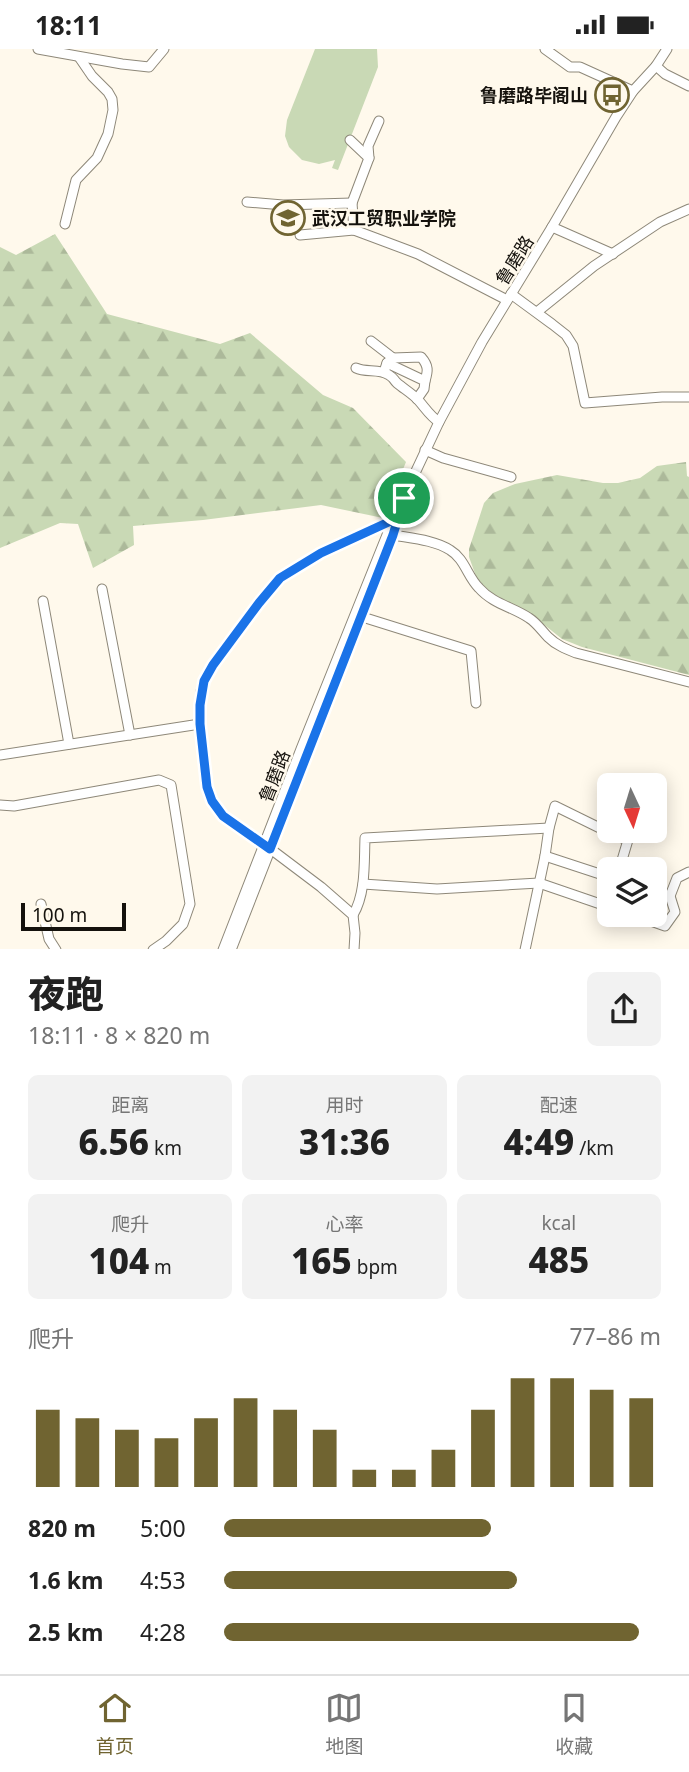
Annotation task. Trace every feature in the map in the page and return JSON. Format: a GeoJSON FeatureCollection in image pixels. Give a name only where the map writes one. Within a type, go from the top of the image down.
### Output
{"type":"FeatureCollection","features":[{"type":"Feature","properties":{"kind":"street"},"geometry":{"type":"LineString","coordinates":[[38,49],[149,67],[164,49]]}},
{"type":"Feature","properties":{"kind":"street"},"geometry":{"type":"LineString","coordinates":[[545,49],[570,67],[580,67],[633,91]]}},
{"type":"Feature","properties":{"kind":"street","name":"鲁磨路"},"geometry":{"type":"LineString","coordinates":[[391,534],[393,520],[425,450],[482,342],[616,117],[667,49]]}},
{"type":"Feature","properties":{"kind":"street"},"geometry":{"type":"LineString","coordinates":[[65,224],[76,180],[97,158],[108,134],[113,110],[108,92],[92,76],[79,57]]}},
{"type":"Feature","properties":{"kind":"street"},"geometry":{"type":"LineString","coordinates":[[656,66],[689,86]]}},
{"type":"Feature","properties":{"kind":"street"},"geometry":{"type":"LineString","coordinates":[[354,230],[352,204],[369,158],[368,146],[379,121]]}},
{"type":"Feature","properties":{"kind":"street"},"geometry":{"type":"LineString","coordinates":[[350,140],[369,158]]}},
{"type":"Feature","properties":{"kind":"street"},"geometry":{"type":"LineString","coordinates":[[247,202],[283,205],[352,204]]}},
{"type":"Feature","properties":{"kind":"street"},"geometry":{"type":"LineString","coordinates":[[537,312],[594,267],[660,222],[689,209]]}},
{"type":"Feature","properties":{"kind":"street"},"geometry":{"type":"LineString","coordinates":[[552,227],[613,254]]}},
{"type":"Feature","properties":{"kind":"street"},"geometry":{"type":"LineString","coordinates":[[300,235],[354,230],[418,254],[537,312],[566,335],[575,349],[585,403],[689,397]]}},
{"type":"Feature","properties":{"kind":"street"},"geometry":{"type":"LineString","coordinates":[[371,341],[388,364],[391,376],[396,382],[439,422]]}},
{"type":"Feature","properties":{"kind":"street"},"geometry":{"type":"LineString","coordinates":[[356,368],[364,372],[421,357],[428,369],[424,389],[417,399]]}},
{"type":"Feature","properties":{"kind":"street"},"geometry":{"type":"LineString","coordinates":[[388,364],[425,381]]}},
{"type":"Feature","properties":{"kind":"street"},"geometry":{"type":"LineString","coordinates":[[425,450],[443,458],[511,477]]}},
{"type":"Feature","properties":{"kind":"street","name":"鲁磨路"},"geometry":{"type":"LineString","coordinates":[[223,949],[267,847],[404,498]]}},
{"type":"Feature","properties":{"kind":"street"},"geometry":{"type":"LineString","coordinates":[[353,915],[321,887],[223,816],[212,801],[207,787],[200,705],[204,681],[213,665],[280,578],[321,553],[393,520]]}},
{"type":"Feature","properties":{"kind":"street"},"geometry":{"type":"LineString","coordinates":[[391,534],[448,548],[463,561],[480,589],[496,602],[527,616],[560,646],[576,653],[689,682]]}},
{"type":"Feature","properties":{"kind":"street"},"geometry":{"type":"LineString","coordinates":[[102,589],[130,734]]}},
{"type":"Feature","properties":{"kind":"street"},"geometry":{"type":"LineString","coordinates":[[43,601],[69,744]]}},
{"type":"Feature","properties":{"kind":"street"},"geometry":{"type":"LineString","coordinates":[[358,616],[471,651],[476,703]]}},
{"type":"Feature","properties":{"kind":"street"},"geometry":{"type":"LineString","coordinates":[[0,755],[200,724]]}},
{"type":"Feature","properties":{"kind":"street"},"geometry":{"type":"LineString","coordinates":[[0,805],[14,806],[159,780],[171,785],[190,904],[183,924],[154,949]]}},
{"type":"Feature","properties":{"kind":"street"},"geometry":{"type":"LineString","coordinates":[[525,949],[545,856],[548,828],[555,806],[628,840],[623,857]]}},
{"type":"Feature","properties":{"kind":"street"},"geometry":{"type":"LineString","coordinates":[[354,949],[353,915],[363,884],[365,838],[548,828]]}},
{"type":"Feature","properties":{"kind":"street","name":"鲁磨路"},"geometry":{"type":"LineString","coordinates":[[232,949],[267,847]]}},
{"type":"Feature","properties":{"kind":"street"},"geometry":{"type":"LineString","coordinates":[[545,856],[597,873]]}},
{"type":"Feature","properties":{"kind":"street"},"geometry":{"type":"LineString","coordinates":[[667,923],[675,912],[670,896],[677,878],[689,872]]}},
{"type":"Feature","properties":{"kind":"street"},"geometry":{"type":"LineString","coordinates":[[363,884],[437,889],[539,883],[597,903]]}},
{"type":"Feature","properties":{"kind":"street"},"geometry":{"type":"LineString","coordinates":[[41,904],[49,939],[55,949]]}},
{"type":"Feature","properties":{"kind":"green space"},"geometry":{"type":"Polygon","coordinates":[[[315,49],[377,49],[378,67],[338,170],[332,168],[335,160],[319,164],[302,160],[289,147],[285,136],[287,120],[315,49]]]}},
{"type":"Feature","properties":{"kind":"green space"},"geometry":{"type":"Polygon","coordinates":[[[55,234],[107,314],[220,344],[250,333],[323,395],[353,408],[406,462],[383,518],[321,505],[133,526],[134,545],[93,568],[78,524],[60,523],[0,548],[0,247],[16,255],[55,234]]]}},
{"type":"Feature","properties":{"kind":"green space"},"geometry":{"type":"Polygon","coordinates":[[[686,462],[689,477],[689,675],[582,647],[562,639],[532,615],[482,586],[477,579],[469,549],[484,503],[493,493],[515,484],[557,475],[618,483],[640,478],[657,466],[686,462]]]}},
{"type":"Feature","properties":{"kind":"place","name":"鲁磨路毕阁山"},"geometry":{"type":"Point","coordinates":[612,95]}},
{"type":"Feature","properties":{"kind":"place","name":"武汉工贸职业学院"},"geometry":{"type":"Point","coordinates":[288,218]}},
{"type":"Feature","properties":{"kind":"route"},"geometry":{"type":"LineString","coordinates":[[404,498],[393,535],[270,849],[223,816],[212,801],[207,787],[200,724],[204,681],[213,665],[280,578],[321,553],[393,520],[404,498]]}}]}
